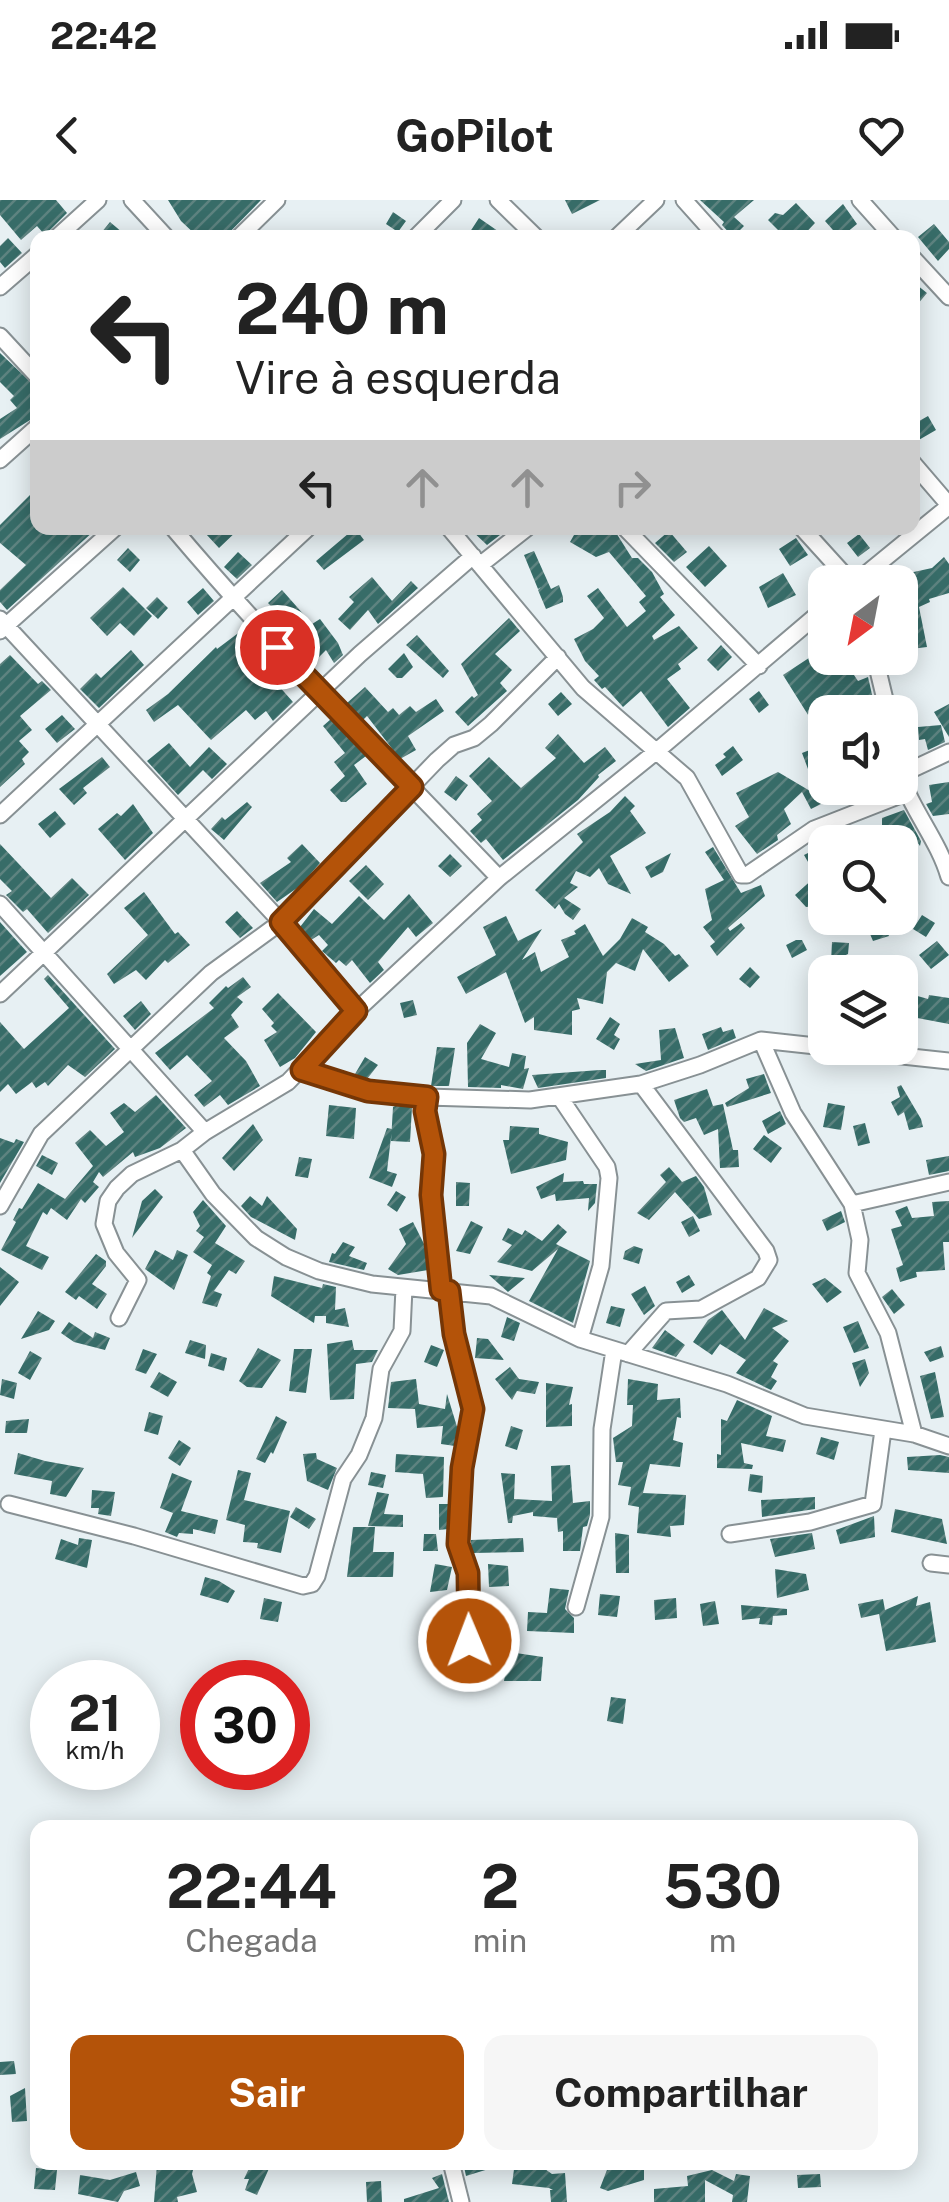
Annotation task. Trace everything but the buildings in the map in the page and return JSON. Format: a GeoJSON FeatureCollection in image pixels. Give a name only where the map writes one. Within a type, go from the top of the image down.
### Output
{"type":"FeatureCollection","features":[{"type":"Feature","properties":{"kind":"street"},"geometry":{"type":"LineString","coordinates":[[65,230],[98,200]]}},
{"type":"Feature","properties":{"kind":"street"},"geometry":{"type":"LineString","coordinates":[[132,200],[160,230]]}},
{"type":"Feature","properties":{"kind":"street"},"geometry":{"type":"LineString","coordinates":[[246,230],[277,200]]}},
{"type":"Feature","properties":{"kind":"street"},"geometry":{"type":"LineString","coordinates":[[423,230],[453,200]]}},
{"type":"Feature","properties":{"kind":"street"},"geometry":{"type":"LineString","coordinates":[[498,200],[529,230]]}},
{"type":"Feature","properties":{"kind":"street"},"geometry":{"type":"LineString","coordinates":[[624,230],[656,200]]}},
{"type":"Feature","properties":{"kind":"street"},"geometry":{"type":"LineString","coordinates":[[684,200],[711,230]]}},
{"type":"Feature","properties":{"kind":"street"},"geometry":{"type":"LineString","coordinates":[[860,200],[887,230]]}},
{"type":"Feature","properties":{"kind":"street"},"geometry":{"type":"LineString","coordinates":[[0,287],[30,261]]}},
{"type":"Feature","properties":{"kind":"street"},"geometry":{"type":"LineString","coordinates":[[920,266],[949,297]]}},
{"type":"Feature","properties":{"kind":"street"},"geometry":{"type":"LineString","coordinates":[[0,336],[30,368]]}},
{"type":"Feature","properties":{"kind":"street"},"geometry":{"type":"LineString","coordinates":[[0,460],[30,433]]}},
{"type":"Feature","properties":{"kind":"street"},"geometry":{"type":"LineString","coordinates":[[920,471],[949,505],[920,528]]}},
{"type":"Feature","properties":{"kind":"street"},"geometry":{"type":"LineString","coordinates":[[107,535],[2,625],[281,922],[356,1011]]}},
{"type":"Feature","properties":{"kind":"street"},"geometry":{"type":"LineString","coordinates":[[179,535],[320,694],[499,878]]}},
{"type":"Feature","properties":{"kind":"street"},"geometry":{"type":"LineString","coordinates":[[0,815],[301,535]]}},
{"type":"Feature","properties":{"kind":"street"},"geometry":{"type":"LineString","coordinates":[[455,535],[584,688],[686,778],[741,875],[814,829],[874,805]]}},
{"type":"Feature","properties":{"kind":"street"},"geometry":{"type":"LineString","coordinates":[[0,994],[360,654],[476,561],[516,535]]}},
{"type":"Feature","properties":{"kind":"street"},"geometry":{"type":"LineString","coordinates":[[632,535],[759,666]]}},
{"type":"Feature","properties":{"kind":"street"},"geometry":{"type":"LineString","coordinates":[[809,535],[837,565]]}},
{"type":"Feature","properties":{"kind":"street"},"geometry":{"type":"LineString","coordinates":[[874,565],[912,535]]}},
{"type":"Feature","properties":{"kind":"street"},"geometry":{"type":"LineString","coordinates":[[119,1318],[138,1280],[108,1239],[104,1224],[108,1201],[132,1174],[182,1150],[288,1082],[356,1011],[499,878],[808,623]]}},
{"type":"Feature","properties":{"kind":"street"},"geometry":{"type":"LineString","coordinates":[[0,1206],[41,1134],[211,974],[281,922],[454,745],[474,738],[492,724],[558,657]]}},
{"type":"Feature","properties":{"kind":"street"},"geometry":{"type":"LineString","coordinates":[[918,766],[949,752]]}},
{"type":"Feature","properties":{"kind":"street"},"geometry":{"type":"LineString","coordinates":[[914,805],[942,853],[949,877]]}},
{"type":"Feature","properties":{"kind":"street"},"geometry":{"type":"LineString","coordinates":[[0,904],[205,1132]]}},
{"type":"Feature","properties":{"kind":"street"},"geometry":{"type":"LineString","coordinates":[[302,1070],[368,1091],[530,1100],[641,1084],[700,1066],[761,1040],[808,1045]]}},
{"type":"Feature","properties":{"kind":"street"},"geometry":{"type":"LineString","coordinates":[[761,1040],[793,1113],[852,1204],[860,1240],[858,1273],[888,1333],[914,1434]]}},
{"type":"Feature","properties":{"kind":"street"},"geometry":{"type":"LineString","coordinates":[[918,1057],[949,1060]]}},
{"type":"Feature","properties":{"kind":"street"},"geometry":{"type":"LineString","coordinates":[[576,1607],[601,1518],[602,1429],[621,1352],[666,1311],[701,1308],[758,1278],[768,1260],[766,1251],[641,1084]]}},
{"type":"Feature","properties":{"kind":"street"},"geometry":{"type":"LineString","coordinates":[[559,1096],[606,1166],[609,1178],[601,1266],[580,1340]]}},
{"type":"Feature","properties":{"kind":"street"},"geometry":{"type":"LineString","coordinates":[[427,1097],[425,1111],[434,1154],[431,1195],[445,1290],[473,1409],[462,1468],[458,1544],[468,1573],[469,1675]]}},
{"type":"Feature","properties":{"kind":"street"},"geometry":{"type":"LineString","coordinates":[[182,1150],[234,1218],[271,1248],[320,1271],[372,1284],[473,1292],[510,1304],[580,1340],[727,1384],[806,1416],[914,1434],[949,1446]]}},
{"type":"Feature","properties":{"kind":"street"},"geometry":{"type":"LineString","coordinates":[[852,1204],[949,1182]]}},
{"type":"Feature","properties":{"kind":"street"},"geometry":{"type":"LineString","coordinates":[[9,1504],[302,1586],[312,1584],[343,1479],[359,1456],[374,1418],[381,1369],[402,1331],[404,1288]]}},
{"type":"Feature","properties":{"kind":"street"},"geometry":{"type":"LineString","coordinates":[[730,1534],[810,1522],[873,1504],[883,1430]]}},
{"type":"Feature","properties":{"kind":"street"},"geometry":{"type":"LineString","coordinates":[[930,1564],[949,1565]]}},
{"type":"Feature","properties":{"kind":"street"},"geometry":{"type":"LineString","coordinates":[[453,2170],[461,2202]]}},
{"type":"Feature","properties":{"kind":"route"},"geometry":{"type":"LineString","coordinates":[[277,647],[412,787],[281,922],[356,1011],[302,1070],[368,1091],[427,1097],[426,1122],[434,1154],[431,1195],[441,1290],[449,1291],[454,1334],[473,1409],[462,1468],[458,1544],[468,1573],[469,1641]]}}]}
